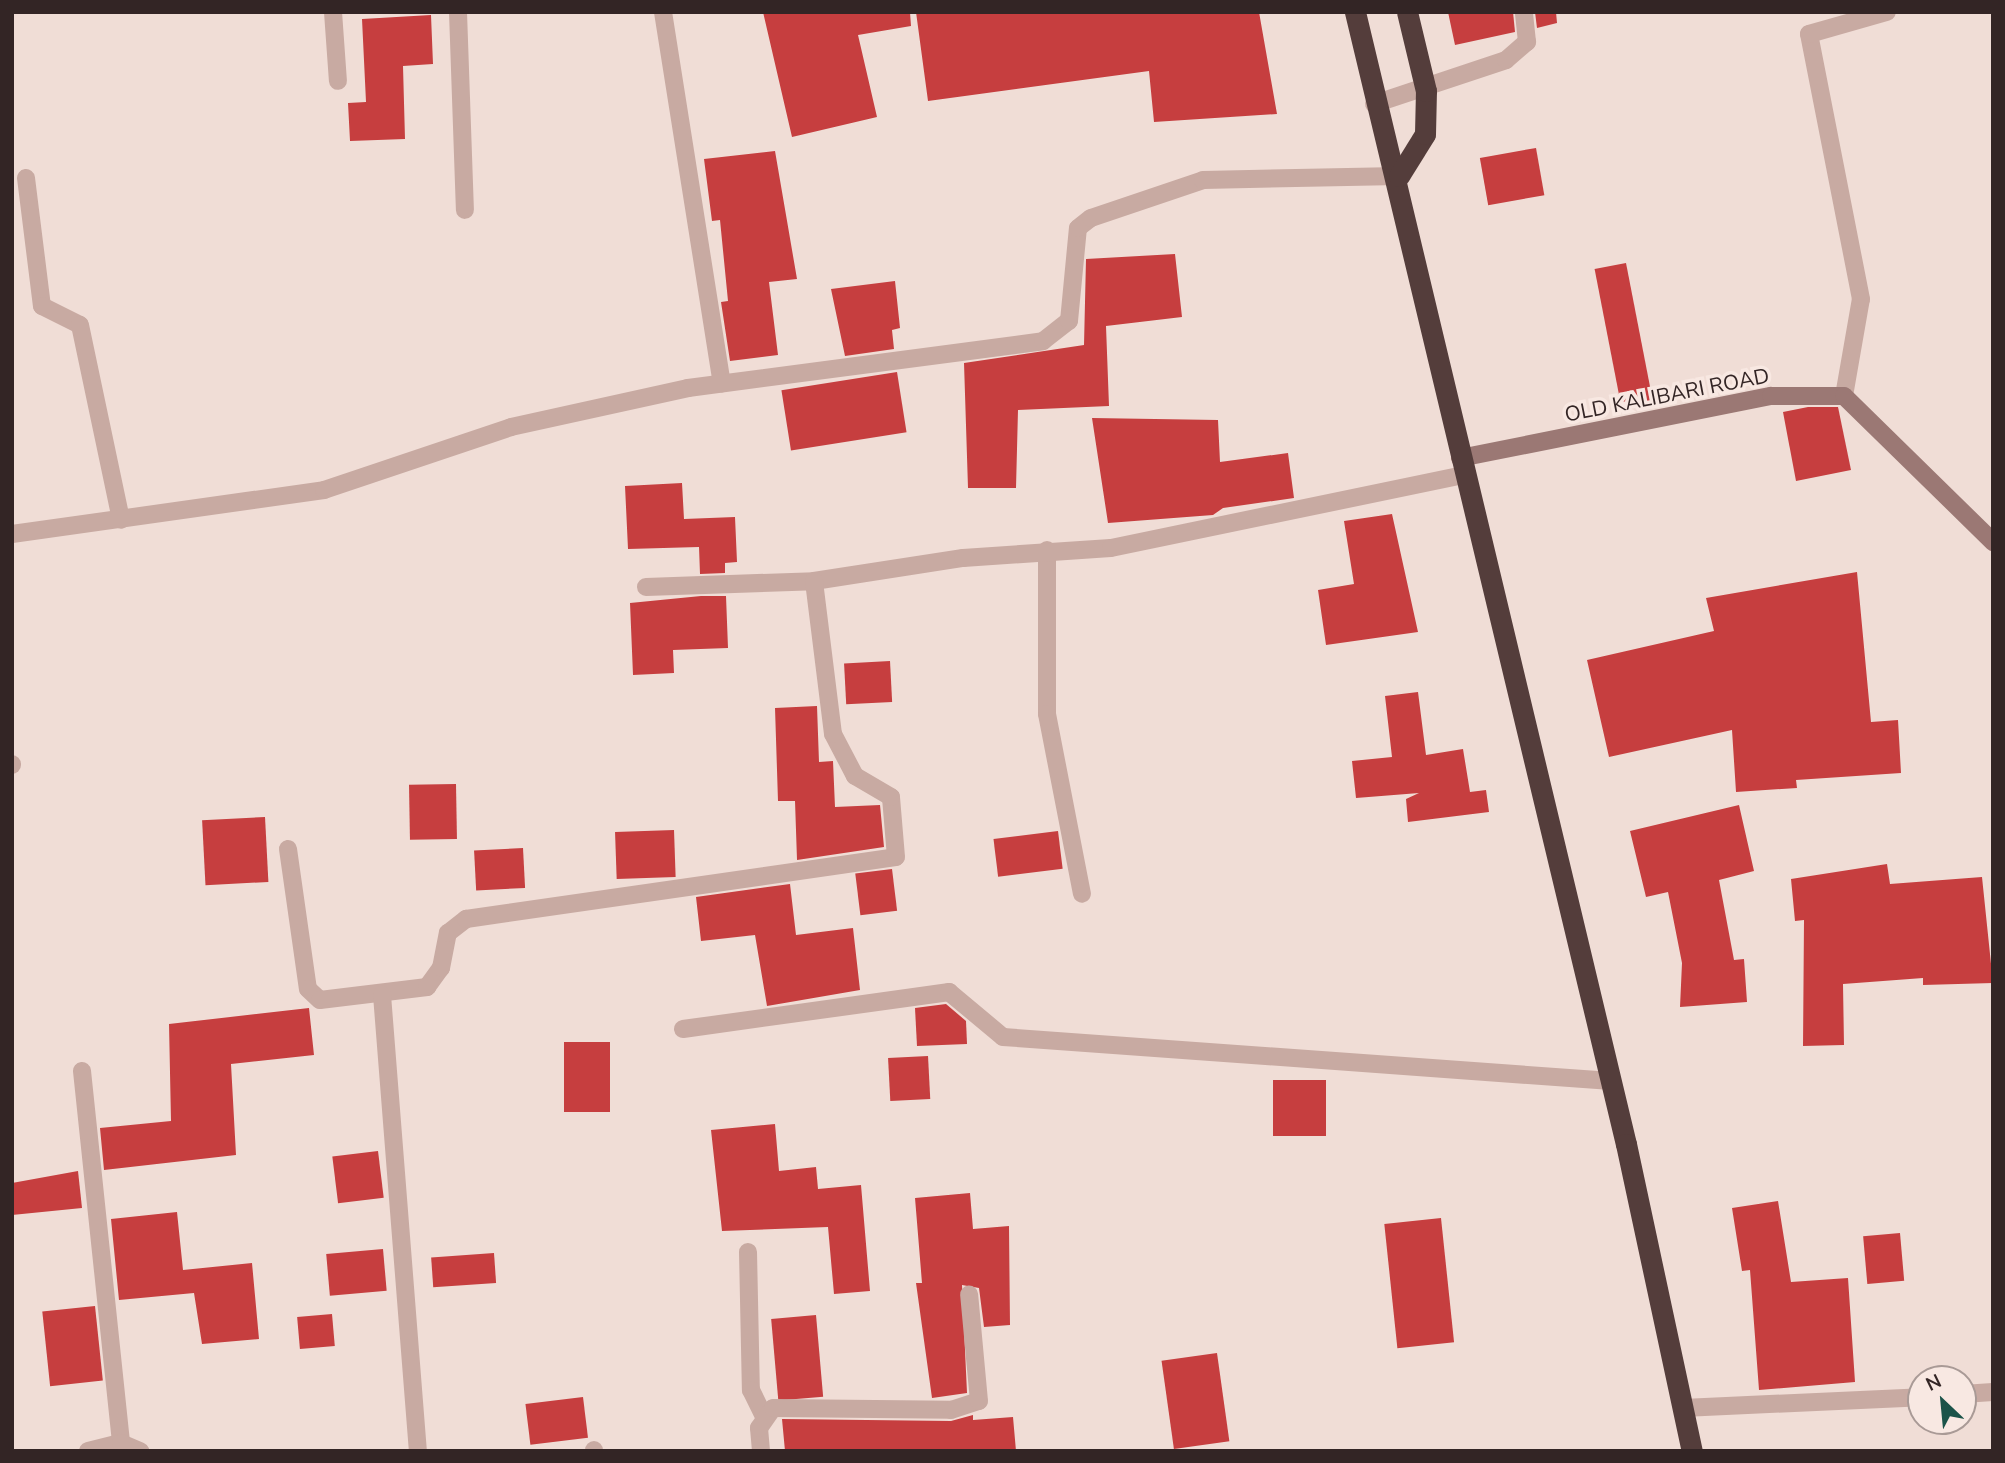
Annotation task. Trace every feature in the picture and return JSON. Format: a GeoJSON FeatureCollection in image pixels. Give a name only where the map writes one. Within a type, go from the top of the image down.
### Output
{"type":"FeatureCollection","features":[{"type":"Feature","properties":{"kind":"highway"},"geometry":{"type":"LineString","coordinates":[[1355,12],[1374,104],[1399,176],[1462,466],[1611,1081],[1692,1451]]}},
{"type":"Feature","properties":{"kind":"highway"},"geometry":{"type":"LineString","coordinates":[[1399,176],[1425,134],[1426,91],[1407,12]]}},
{"type":"Feature","properties":{"kind":"street"},"geometry":{"type":"LineString","coordinates":[[333,12],[338,81]]}},
{"type":"Feature","properties":{"kind":"street"},"geometry":{"type":"LineString","coordinates":[[458,12],[465,210]]}},
{"type":"Feature","properties":{"kind":"street"},"geometry":{"type":"LineString","coordinates":[[663,12],[722,383]]}},
{"type":"Feature","properties":{"kind":"street"},"geometry":{"type":"LineString","coordinates":[[1374,104],[1426,91],[1506,60],[1527,42],[1524,12]]}},
{"type":"Feature","properties":{"kind":"street"},"geometry":{"type":"LineString","coordinates":[[1887,12],[1809,34],[1861,299],[1844,396],[1993,542]]}},
{"type":"Feature","properties":{"kind":"street"},"geometry":{"type":"LineString","coordinates":[[12,534],[324,490],[511,427],[722,383],[1043,341],[1069,321],[1078,228],[1150,194],[1245,174],[1399,176]]}},
{"type":"Feature","properties":{"kind":"street"},"geometry":{"type":"LineString","coordinates":[[26,178],[43,306],[80,325],[121,520]]}},
{"type":"Feature","properties":{"kind":"street","name":"OLD KALIBARI ROAD"},"geometry":{"type":"LineString","coordinates":[[1462,466],[1771,396],[1844,396]]}},
{"type":"Feature","properties":{"kind":"street"},"geometry":{"type":"LineString","coordinates":[[646,587],[814,581],[1047,550],[1111,548],[1462,466]]}},
{"type":"Feature","properties":{"kind":"street"},"geometry":{"type":"LineString","coordinates":[[1047,550],[1047,714],[1082,894]]}},
{"type":"Feature","properties":{"kind":"street"},"geometry":{"type":"LineString","coordinates":[[288,849],[312,996],[382,995],[415,991],[435,980],[448,933],[466,919],[896,857],[891,797],[855,776],[833,734],[814,581]]}},
{"type":"Feature","properties":{"kind":"street"},"geometry":{"type":"LineString","coordinates":[[683,1028],[949,992],[1003,1037],[1611,1081]]}},
{"type":"Feature","properties":{"kind":"street"},"geometry":{"type":"LineString","coordinates":[[382,995],[418,1451]]}},
{"type":"Feature","properties":{"kind":"street"},"geometry":{"type":"LineString","coordinates":[[82,1071],[121,1443]]}},
{"type":"Feature","properties":{"kind":"street"},"geometry":{"type":"LineString","coordinates":[[748,1252],[751,1390],[763,1415],[761,1451]]}},
{"type":"Feature","properties":{"kind":"street"},"geometry":{"type":"LineString","coordinates":[[763,1415],[787,1405],[970,1408],[981,1391],[969,1294]]}},
{"type":"Feature","properties":{"kind":"street"},"geometry":{"type":"LineString","coordinates":[[1682,1408],[1907,1398]]}},
{"type":"Feature","properties":{"kind":"street"},"geometry":{"type":"LineString","coordinates":[[88,1451],[121,1443],[140,1451]]}},
{"type":"Feature","properties":{"kind":"building"},"geometry":{"type":"Polygon","coordinates":[[[763,12],[910,12],[911,26],[858,35],[877,117],[792,137],[763,12]]]}},
{"type":"Feature","properties":{"kind":"building"},"geometry":{"type":"Polygon","coordinates":[[[916,12],[1259,12],[1277,114],[1154,122],[1149,71],[928,101],[916,12]]]}},
{"type":"Feature","properties":{"kind":"building"},"geometry":{"type":"Polygon","coordinates":[[[1448,12],[1513,12],[1515,32],[1455,45],[1448,12]]]}},
{"type":"Feature","properties":{"kind":"building"},"geometry":{"type":"Polygon","coordinates":[[[1535,12],[1556,12],[1557,23],[1537,28],[1535,12]]]}},
{"type":"Feature","properties":{"kind":"building"},"geometry":{"type":"Polygon","coordinates":[[[431,15],[433,64],[403,66],[405,139],[350,141],[348,103],[366,102],[362,19],[431,15]]]}},
{"type":"Feature","properties":{"kind":"building"},"geometry":{"type":"Polygon","coordinates":[[[1536,148],[1544,195],[1488,205],[1480,158],[1536,148]]]}},
{"type":"Feature","properties":{"kind":"building"},"geometry":{"type":"Polygon","coordinates":[[[775,151],[797,279],[769,282],[778,355],[730,361],[721,302],[728,301],[720,220],[712,221],[704,159],[775,151]]]}},
{"type":"Feature","properties":{"kind":"building"},"geometry":{"type":"Polygon","coordinates":[[[1175,254],[1182,317],[1106,326],[1109,406],[1018,410],[1016,488],[968,488],[964,363],[1084,345],[1086,259],[1175,254]]]}},
{"type":"Feature","properties":{"kind":"building"},"geometry":{"type":"Polygon","coordinates":[[[1626,263],[1653,400],[1621,407],[1595,269],[1626,263]]]}},
{"type":"Feature","properties":{"kind":"building"},"geometry":{"type":"Polygon","coordinates":[[[895,281],[900,328],[892,330],[894,349],[845,356],[831,289],[895,281]]]}},
{"type":"Feature","properties":{"kind":"building"},"geometry":{"type":"Polygon","coordinates":[[[897,372],[907,432],[791,451],[781,390],[897,372]]]}},
{"type":"Feature","properties":{"kind":"building"},"geometry":{"type":"Polygon","coordinates":[[[1808,407],[1838,407],[1851,470],[1796,481],[1783,412],[1808,407]]]}},
{"type":"Feature","properties":{"kind":"building"},"geometry":{"type":"Polygon","coordinates":[[[1092,418],[1218,420],[1220,462],[1288,453],[1294,498],[1223,508],[1213,515],[1108,523],[1092,418]]]}},
{"type":"Feature","properties":{"kind":"building"},"geometry":{"type":"Polygon","coordinates":[[[682,483],[684,519],[735,517],[737,562],[725,563],[725,573],[700,574],[699,547],[628,549],[625,486],[682,483]]]}},
{"type":"Feature","properties":{"kind":"building"},"geometry":{"type":"Polygon","coordinates":[[[1392,514],[1418,632],[1326,645],[1318,590],[1354,584],[1344,521],[1392,514]]]}},
{"type":"Feature","properties":{"kind":"building"},"geometry":{"type":"Polygon","coordinates":[[[1857,572],[1871,722],[1898,720],[1901,773],[1796,780],[1797,788],[1736,792],[1732,730],[1609,757],[1587,660],[1714,631],[1706,598],[1857,572]]]}},
{"type":"Feature","properties":{"kind":"building"},"geometry":{"type":"Polygon","coordinates":[[[726,596],[728,648],[673,650],[674,673],[633,675],[630,603],[726,596]]]}},
{"type":"Feature","properties":{"kind":"building"},"geometry":{"type":"Polygon","coordinates":[[[890,661],[892,702],[846,704],[844,663],[890,661]]]}},
{"type":"Feature","properties":{"kind":"building"},"geometry":{"type":"Polygon","coordinates":[[[1418,692],[1426,755],[1463,749],[1470,792],[1486,790],[1489,812],[1408,822],[1406,799],[1419,793],[1356,798],[1352,761],[1392,757],[1385,696],[1418,692]]]}},
{"type":"Feature","properties":{"kind":"building"},"geometry":{"type":"Polygon","coordinates":[[[817,706],[819,762],[833,761],[835,807],[880,805],[884,847],[797,860],[795,801],[778,801],[775,708],[817,706]]]}},
{"type":"Feature","properties":{"kind":"building"},"geometry":{"type":"Polygon","coordinates":[[[456,784],[457,839],[410,840],[409,785],[456,784]]]}},
{"type":"Feature","properties":{"kind":"building"},"geometry":{"type":"Polygon","coordinates":[[[1739,805],[1754,871],[1719,880],[1734,960],[1744,959],[1747,1002],[1680,1007],[1682,963],[1668,892],[1646,897],[1630,831],[1739,805]]]}},
{"type":"Feature","properties":{"kind":"building"},"geometry":{"type":"Polygon","coordinates":[[[265,817],[268,882],[205,885],[202,820],[265,817]]]}},
{"type":"Feature","properties":{"kind":"building"},"geometry":{"type":"Polygon","coordinates":[[[674,830],[676,877],[617,879],[615,832],[674,830]]]}},
{"type":"Feature","properties":{"kind":"building"},"geometry":{"type":"Polygon","coordinates":[[[1058,831],[1063,869],[998,877],[993,839],[1058,831]]]}},
{"type":"Feature","properties":{"kind":"building"},"geometry":{"type":"Polygon","coordinates":[[[523,848],[525,888],[476,891],[474,851],[523,848]]]}},
{"type":"Feature","properties":{"kind":"building"},"geometry":{"type":"Polygon","coordinates":[[[1887,864],[1890,884],[1982,877],[1993,983],[1923,985],[1923,978],[1843,984],[1844,1045],[1803,1046],[1804,920],[1795,921],[1791,879],[1887,864]]]}},
{"type":"Feature","properties":{"kind":"building"},"geometry":{"type":"Polygon","coordinates":[[[892,869],[897,911],[860,915],[855,874],[892,869]]]}},
{"type":"Feature","properties":{"kind":"building"},"geometry":{"type":"Polygon","coordinates":[[[790,884],[796,935],[853,928],[860,990],[767,1006],[755,935],[701,941],[696,897],[790,884]]]}},
{"type":"Feature","properties":{"kind":"building"},"geometry":{"type":"Polygon","coordinates":[[[946,1004],[966,1021],[967,1044],[917,1046],[915,1008],[946,1004]]]}},
{"type":"Feature","properties":{"kind":"building"},"geometry":{"type":"Polygon","coordinates":[[[309,1008],[314,1055],[231,1064],[236,1155],[104,1170],[100,1128],[171,1121],[169,1024],[309,1008]]]}},
{"type":"Feature","properties":{"kind":"building"},"geometry":{"type":"Polygon","coordinates":[[[564,1042],[610,1042],[610,1112],[564,1112],[564,1042]]]}},
{"type":"Feature","properties":{"kind":"building"},"geometry":{"type":"Polygon","coordinates":[[[928,1056],[930,1099],[890,1101],[888,1058],[928,1056]]]}},
{"type":"Feature","properties":{"kind":"building"},"geometry":{"type":"Polygon","coordinates":[[[1273,1080],[1326,1080],[1326,1136],[1273,1136],[1273,1080]]]}},
{"type":"Feature","properties":{"kind":"building"},"geometry":{"type":"Polygon","coordinates":[[[775,1124],[779,1171],[816,1167],[818,1189],[861,1185],[870,1291],[834,1294],[828,1227],[722,1231],[711,1130],[775,1124]]]}},
{"type":"Feature","properties":{"kind":"building"},"geometry":{"type":"Polygon","coordinates":[[[378,1151],[384,1198],[338,1203],[332,1157],[378,1151]]]}},
{"type":"Feature","properties":{"kind":"building"},"geometry":{"type":"Polygon","coordinates":[[[78,1171],[82,1208],[12,1215],[12,1183],[78,1171]]]}},
{"type":"Feature","properties":{"kind":"building"},"geometry":{"type":"Polygon","coordinates":[[[970,1193],[973,1229],[1009,1226],[1010,1325],[984,1327],[979,1288],[962,1285],[967,1393],[932,1398],[916,1283],[922,1283],[915,1198],[970,1193]]]}},
{"type":"Feature","properties":{"kind":"building"},"geometry":{"type":"Polygon","coordinates":[[[1778,1201],[1791,1282],[1848,1278],[1855,1382],[1759,1390],[1750,1270],[1742,1271],[1732,1208],[1778,1201]]]}},
{"type":"Feature","properties":{"kind":"building"},"geometry":{"type":"Polygon","coordinates":[[[177,1212],[183,1270],[252,1263],[259,1339],[202,1344],[194,1293],[119,1300],[111,1219],[177,1212]]]}},
{"type":"Feature","properties":{"kind":"building"},"geometry":{"type":"Polygon","coordinates":[[[1441,1218],[1454,1342],[1397,1348],[1384,1224],[1441,1218]]]}},
{"type":"Feature","properties":{"kind":"building"},"geometry":{"type":"Polygon","coordinates":[[[1900,1233],[1904,1281],[1867,1284],[1863,1236],[1900,1233]]]}},
{"type":"Feature","properties":{"kind":"building"},"geometry":{"type":"Polygon","coordinates":[[[383,1249],[387,1291],[330,1296],[326,1254],[383,1249]]]}},
{"type":"Feature","properties":{"kind":"building"},"geometry":{"type":"Polygon","coordinates":[[[494,1253],[496,1283],[433,1287],[431,1257],[494,1253]]]}},
{"type":"Feature","properties":{"kind":"building"},"geometry":{"type":"Polygon","coordinates":[[[95,1306],[103,1381],[50,1386],[42,1312],[95,1306]]]}},
{"type":"Feature","properties":{"kind":"building"},"geometry":{"type":"Polygon","coordinates":[[[332,1314],[335,1346],[300,1349],[297,1317],[332,1314]]]}},
{"type":"Feature","properties":{"kind":"building"},"geometry":{"type":"Polygon","coordinates":[[[816,1315],[823,1397],[778,1401],[771,1319],[816,1315]]]}},
{"type":"Feature","properties":{"kind":"building"},"geometry":{"type":"Polygon","coordinates":[[[1217,1353],[1229,1441],[1174,1449],[1162,1361],[1217,1353]]]}},
{"type":"Feature","properties":{"kind":"building"},"geometry":{"type":"Polygon","coordinates":[[[583,1397],[588,1438],[530,1445],[525,1404],[583,1397]]]}},
{"type":"Feature","properties":{"kind":"building"},"geometry":{"type":"Polygon","coordinates":[[[973,1415],[973,1420],[1013,1417],[1016,1451],[785,1451],[782,1419],[951,1421],[973,1415]]]}}]}
